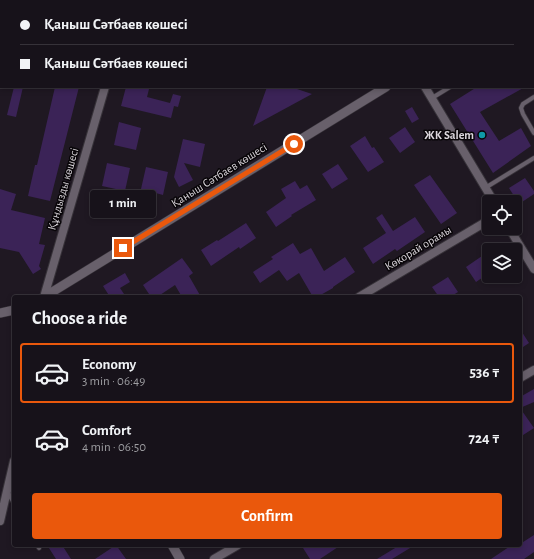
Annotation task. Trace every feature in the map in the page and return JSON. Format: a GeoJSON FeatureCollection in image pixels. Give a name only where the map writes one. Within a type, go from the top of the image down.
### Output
{"type":"FeatureCollection","features":[{"type":"Feature","properties":{"kind":"street","name":"Құндызды көшесі"},"geometry":{"type":"LineString","coordinates":[[45,295],[105,88]]}},
{"type":"Feature","properties":{"kind":"street","name":"Қаныш Сәтбаев көшесі"},"geometry":{"type":"LineString","coordinates":[[47,295],[384,88]]}},
{"type":"Feature","properties":{"kind":"street"},"geometry":{"type":"LineString","coordinates":[[426,88],[490,195]]}},
{"type":"Feature","properties":{"kind":"street","name":"Көкорай орамы"},"geometry":{"type":"LineString","coordinates":[[363,295],[482,224]]}},
{"type":"Feature","properties":{"kind":"street"},"geometry":{"type":"LineString","coordinates":[[514,235],[534,269]]}},
{"type":"Feature","properties":{"kind":"street"},"geometry":{"type":"LineString","coordinates":[[0,312],[12,310]]}},
{"type":"Feature","properties":{"kind":"street"},"geometry":{"type":"LineString","coordinates":[[522,377],[534,370]]}},
{"type":"Feature","properties":{"kind":"street"},"geometry":{"type":"LineString","coordinates":[[0,521],[12,469]]}},
{"type":"Feature","properties":{"kind":"street"},"geometry":{"type":"LineString","coordinates":[[173,547],[180,559]]}},
{"type":"Feature","properties":{"kind":"street"},"geometry":{"type":"LineString","coordinates":[[214,559],[235,547]]}},
{"type":"Feature","properties":{"kind":"lane"},"geometry":{"type":"LineString","coordinates":[[432,98],[448,88]]}},
{"type":"Feature","properties":{"kind":"lane"},"geometry":{"type":"LineString","coordinates":[[534,97],[523,104],[521,108],[534,133]]}},
{"type":"Feature","properties":{"kind":"lane"},"geometry":{"type":"LineString","coordinates":[[485,188],[534,158]]}},
{"type":"Feature","properties":{"kind":"lane"},"geometry":{"type":"LineString","coordinates":[[7,490],[12,499]]}},
{"type":"Feature","properties":{"kind":"building"},"geometry":{"type":"Polygon","coordinates":[[[14,88],[23,88],[16,117],[7,115],[14,88]]]}},
{"type":"Feature","properties":{"kind":"building"},"geometry":{"type":"Polygon","coordinates":[[[55,88],[79,88],[50,201],[28,196],[35,165],[37,165],[55,88]]]}},
{"type":"Feature","properties":{"kind":"building"},"geometry":{"type":"Polygon","coordinates":[[[126,88],[149,89],[147,97],[170,103],[173,94],[181,96],[178,107],[174,106],[171,118],[121,106],[126,88]]]}},
{"type":"Feature","properties":{"kind":"building"},"geometry":{"type":"Polygon","coordinates":[[[267,88],[294,88],[312,94],[253,126],[267,88]]]}},
{"type":"Feature","properties":{"kind":"building","name":"ЖК Salem"},"geometry":{"type":"Polygon","coordinates":[[[475,88],[523,88],[480,112],[499,141],[521,128],[531,146],[493,173],[450,104],[475,88]]]}},
{"type":"Feature","properties":{"kind":"building"},"geometry":{"type":"Polygon","coordinates":[[[412,107],[419,119],[412,123],[405,111],[412,107]]]}},
{"type":"Feature","properties":{"kind":"building"},"geometry":{"type":"Polygon","coordinates":[[[119,122],[141,128],[136,150],[114,145],[119,122]]]}},
{"type":"Feature","properties":{"kind":"building"},"geometry":{"type":"Polygon","coordinates":[[[405,127],[415,142],[400,153],[389,138],[405,127]]]}},
{"type":"Feature","properties":{"kind":"building"},"geometry":{"type":"Polygon","coordinates":[[[365,136],[372,148],[374,147],[384,162],[368,172],[350,146],[365,136]]]}},
{"type":"Feature","properties":{"kind":"building"},"geometry":{"type":"Polygon","coordinates":[[[183,139],[205,144],[200,167],[184,163],[193,180],[179,187],[174,177],[183,139]]]}},
{"type":"Feature","properties":{"kind":"building"},"geometry":{"type":"Polygon","coordinates":[[[107,163],[130,168],[125,191],[102,186],[107,163]]]}},
{"type":"Feature","properties":{"kind":"building"},"geometry":{"type":"Polygon","coordinates":[[[338,164],[348,179],[332,189],[322,174],[338,164]]]}},
{"type":"Feature","properties":{"kind":"building"},"geometry":{"type":"Polygon","coordinates":[[[146,167],[168,172],[163,195],[141,189],[146,167]]]}},
{"type":"Feature","properties":{"kind":"building"},"geometry":{"type":"Polygon","coordinates":[[[430,175],[457,213],[441,224],[414,185],[430,175]]]}},
{"type":"Feature","properties":{"kind":"building"},"geometry":{"type":"Polygon","coordinates":[[[525,178],[534,191],[534,194],[522,202],[522,195],[513,195],[509,188],[525,178]]]}},
{"type":"Feature","properties":{"kind":"building"},"geometry":{"type":"Polygon","coordinates":[[[295,181],[300,189],[307,185],[316,200],[291,215],[292,216],[276,227],[266,212],[286,198],[281,189],[295,181]]]}},
{"type":"Feature","properties":{"kind":"building"},"geometry":{"type":"Polygon","coordinates":[[[0,189],[16,194],[11,210],[45,218],[39,244],[45,245],[39,266],[41,269],[33,274],[19,252],[0,248],[0,189]]]}},
{"type":"Feature","properties":{"kind":"building"},"geometry":{"type":"Polygon","coordinates":[[[382,214],[393,231],[415,217],[425,232],[397,251],[395,249],[373,264],[363,248],[386,233],[376,218],[382,214]]]}},
{"type":"Feature","properties":{"kind":"building"},"geometry":{"type":"Polygon","coordinates":[[[246,223],[256,238],[240,249],[239,247],[211,266],[201,250],[246,223]]]}},
{"type":"Feature","properties":{"kind":"building"},"geometry":{"type":"Polygon","coordinates":[[[293,243],[300,254],[311,248],[324,271],[345,257],[355,272],[321,295],[312,295],[299,273],[287,281],[279,270],[260,283],[253,272],[273,259],[271,257],[293,243]]]}},
{"type":"Feature","properties":{"kind":"building"},"geometry":{"type":"Polygon","coordinates":[[[482,256],[482,278],[476,282],[466,267],[482,256]]]}},
{"type":"Feature","properties":{"kind":"building"},"geometry":{"type":"Polygon","coordinates":[[[182,258],[193,273],[189,276],[200,295],[181,295],[175,285],[160,295],[150,295],[143,285],[182,258]]]}},
{"type":"Feature","properties":{"kind":"building"},"geometry":{"type":"Polygon","coordinates":[[[125,273],[130,282],[120,288],[125,295],[109,295],[103,286],[125,273]]]}},
{"type":"Feature","properties":{"kind":"building"},"geometry":{"type":"Polygon","coordinates":[[[448,277],[458,292],[453,295],[438,295],[432,287],[448,277]]]}},
{"type":"Feature","properties":{"kind":"building"},"geometry":{"type":"Polygon","coordinates":[[[522,332],[529,343],[522,348],[522,332]]]}},
{"type":"Feature","properties":{"kind":"building"},"geometry":{"type":"Polygon","coordinates":[[[534,389],[534,402],[522,407],[522,396],[534,389]]]}},
{"type":"Feature","properties":{"kind":"building"},"geometry":{"type":"Polygon","coordinates":[[[522,411],[534,428],[522,436],[522,411]]]}},
{"type":"Feature","properties":{"kind":"building"},"geometry":{"type":"Polygon","coordinates":[[[534,535],[534,552],[524,559],[491,559],[509,547],[522,547],[522,543],[534,535]]]}},
{"type":"Feature","properties":{"kind":"building"},"geometry":{"type":"Polygon","coordinates":[[[48,547],[63,547],[71,559],[56,559],[48,547]]]}},
{"type":"Feature","properties":{"kind":"building"},"geometry":{"type":"Polygon","coordinates":[[[113,547],[117,547],[126,559],[95,559],[113,547]]]}},
{"type":"Feature","properties":{"kind":"building"},"geometry":{"type":"Polygon","coordinates":[[[338,547],[320,559],[310,559],[303,548],[338,547]]]}},
{"type":"Feature","properties":{"kind":"building"},"geometry":{"type":"Polygon","coordinates":[[[397,547],[412,547],[392,559],[377,559],[397,547]]]}},
{"type":"Feature","properties":{"kind":"place","name":"ЖК Salem"},"geometry":{"type":"Point","coordinates":[482,135]}},
{"type":"Feature","properties":{"kind":"route"},"geometry":{"type":"LineString","coordinates":[[123,248],[294,144]]}}]}
